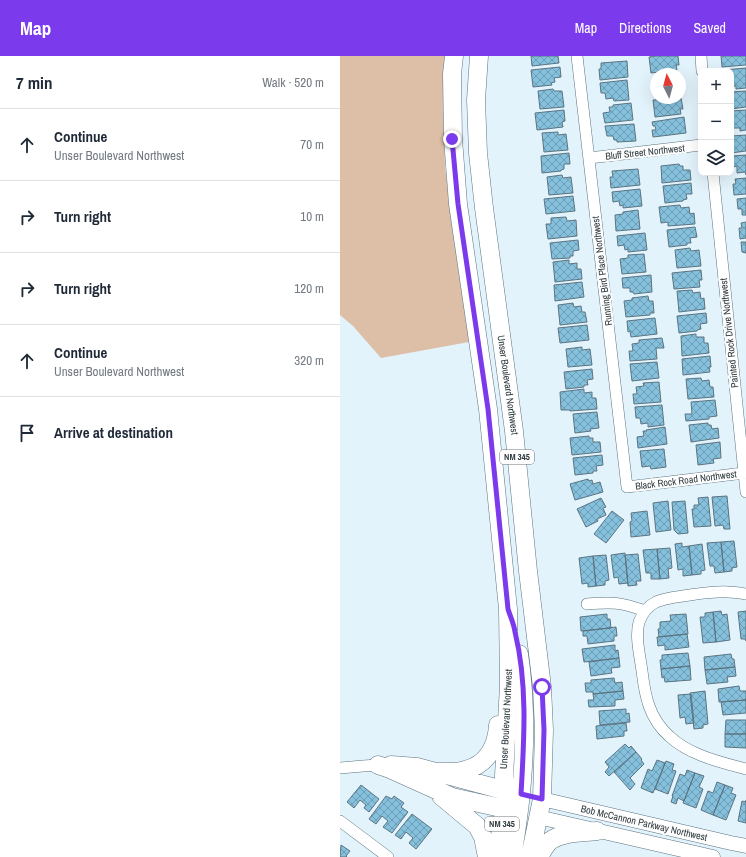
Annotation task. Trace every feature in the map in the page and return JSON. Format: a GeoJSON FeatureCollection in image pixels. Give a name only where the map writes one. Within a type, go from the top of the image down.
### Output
{"type":"FeatureCollection","features":[{"type":"Feature","properties":{"kind":"main road","name":"Unser Boulevard Northwest"},"geometry":{"type":"LineString","coordinates":[[454,56],[452,74],[452,139],[458,204],[488,409],[508,609],[509,685],[504,776],[513,792],[511,810],[502,824],[496,857]]}},
{"type":"Feature","properties":{"kind":"main road","name":"Unser Boulevard Northwest"},"geometry":{"type":"LineString","coordinates":[[479,56],[476,100],[478,153],[514,431],[528,571],[542,687],[544,730],[542,799],[530,857]]}},
{"type":"Feature","properties":{"kind":"main road"},"geometry":{"type":"LineString","coordinates":[[434,780],[472,768],[484,761],[496,742],[499,699],[498,614],[504,569]]}},
{"type":"Feature","properties":{"kind":"main road"},"geometry":{"type":"LineString","coordinates":[[378,765],[434,780],[513,792],[542,799]]}},
{"type":"Feature","properties":{"kind":"main road"},"geometry":{"type":"LineString","coordinates":[[434,780],[452,796],[538,817]]}},
{"type":"Feature","properties":{"kind":"main road"},"geometry":{"type":"LineString","coordinates":[[434,780],[477,826],[483,837],[487,857]]}},
{"type":"Feature","properties":{"kind":"main road"},"geometry":{"type":"LineString","coordinates":[[511,810],[512,857]]}},
{"type":"Feature","properties":{"kind":"main road"},"geometry":{"type":"LineString","coordinates":[[539,857],[550,841],[570,834],[597,831]]}},
{"type":"Feature","properties":{"kind":"street","name":"Running Bird Place Northwest"},"geometry":{"type":"LineString","coordinates":[[577,56],[627,487]]}},
{"type":"Feature","properties":{"kind":"street"},"geometry":{"type":"LineString","coordinates":[[701,56],[702,68]]}},
{"type":"Feature","properties":{"kind":"street","name":"Bluff Street Northwest"},"geometry":{"type":"LineString","coordinates":[[588,158],[698,145]]}},
{"type":"Feature","properties":{"kind":"street","name":"Painted Rock Drive Northwest"},"geometry":{"type":"LineString","coordinates":[[713,176],[746,492]]}},
{"type":"Feature","properties":{"kind":"street","name":"Black Rock Road Northwest"},"geometry":{"type":"LineString","coordinates":[[627,487],[744,473]]}},
{"type":"Feature","properties":{"kind":"street"},"geometry":{"type":"LineString","coordinates":[[746,594],[725,592],[669,598],[656,602],[641,616],[638,629],[643,682],[647,703],[659,726],[668,736],[683,747],[746,769]]}},
{"type":"Feature","properties":{"kind":"street"},"geometry":{"type":"LineString","coordinates":[[587,604],[615,602],[645,611]]}},
{"type":"Feature","properties":{"kind":"street"},"geometry":{"type":"LineString","coordinates":[[340,768],[378,765]]}},
{"type":"Feature","properties":{"kind":"street","name":"Bob McCannon Parkway Northwest"},"geometry":{"type":"LineString","coordinates":[[542,799],[737,849]]}},
{"type":"Feature","properties":{"kind":"street","name":"Bob McCannon Parkway Northwest"},"geometry":{"type":"LineString","coordinates":[[538,817],[713,857]]}},
{"type":"Feature","properties":{"kind":"street"},"geometry":{"type":"LineString","coordinates":[[340,821],[388,857]]}},
{"type":"Feature","properties":{"kind":"shaded area"},"geometry":{"type":"Polygon","coordinates":[[[340,56],[446,56],[443,85],[445,167],[469,342],[381,358],[353,326],[340,315],[340,56]]]}},
{"type":"Feature","properties":{"kind":"building"},"geometry":{"type":"Polygon","coordinates":[[[531,56],[558,56],[559,63],[532,66],[531,56]]]}},
{"type":"Feature","properties":{"kind":"building"},"geometry":{"type":"Polygon","coordinates":[[[678,56],[679,65],[676,65],[677,68],[650,68],[649,57],[678,56]]]}},
{"type":"Feature","properties":{"kind":"building"},"geometry":{"type":"Polygon","coordinates":[[[721,56],[746,56],[746,65],[722,67],[721,56]]]}},
{"type":"Feature","properties":{"kind":"building"},"geometry":{"type":"Polygon","coordinates":[[[627,61],[628,77],[600,80],[599,69],[601,69],[601,63],[627,61]]]}},
{"type":"Feature","properties":{"kind":"building"},"geometry":{"type":"Polygon","coordinates":[[[560,67],[561,77],[554,78],[555,82],[551,83],[552,85],[533,87],[531,70],[560,67]]]}},
{"type":"Feature","properties":{"kind":"building"},"geometry":{"type":"Polygon","coordinates":[[[746,68],[746,88],[736,89],[736,86],[734,86],[734,69],[746,68]]]}},
{"type":"Feature","properties":{"kind":"building"},"geometry":{"type":"Polygon","coordinates":[[[627,80],[629,100],[614,101],[613,98],[606,99],[605,93],[601,93],[600,83],[627,80]]]}},
{"type":"Feature","properties":{"kind":"building"},"geometry":{"type":"Polygon","coordinates":[[[553,89],[554,91],[562,91],[564,107],[540,109],[538,91],[553,89]]]}},
{"type":"Feature","properties":{"kind":"building"},"geometry":{"type":"Polygon","coordinates":[[[746,91],[746,107],[734,109],[734,92],[746,91]]]}},
{"type":"Feature","properties":{"kind":"building"},"geometry":{"type":"Polygon","coordinates":[[[631,103],[633,120],[605,123],[603,113],[610,112],[609,107],[613,107],[613,105],[631,103]]]}},
{"type":"Feature","properties":{"kind":"building"},"geometry":{"type":"Polygon","coordinates":[[[653,104],[682,104],[683,109],[680,109],[681,114],[655,117],[653,104]]]}},
{"type":"Feature","properties":{"kind":"building"},"geometry":{"type":"Polygon","coordinates":[[[564,110],[565,121],[562,122],[563,127],[537,130],[535,113],[564,110]]]}},
{"type":"Feature","properties":{"kind":"building"},"geometry":{"type":"Polygon","coordinates":[[[746,110],[746,130],[740,131],[740,128],[734,128],[734,111],[746,110]]]}},
{"type":"Feature","properties":{"kind":"building"},"geometry":{"type":"Polygon","coordinates":[[[684,117],[686,133],[653,137],[652,130],[656,130],[652,122],[684,117]]]}},
{"type":"Feature","properties":{"kind":"building"},"geometry":{"type":"Polygon","coordinates":[[[634,124],[636,141],[617,142],[617,140],[614,140],[613,136],[607,136],[605,126],[634,124]]]}},
{"type":"Feature","properties":{"kind":"building"},"geometry":{"type":"Polygon","coordinates":[[[558,132],[558,135],[566,134],[568,150],[544,152],[542,133],[558,132]]]}},
{"type":"Feature","properties":{"kind":"building"},"geometry":{"type":"Polygon","coordinates":[[[746,135],[746,151],[734,153],[734,136],[746,135]]]}},
{"type":"Feature","properties":{"kind":"building"},"geometry":{"type":"Polygon","coordinates":[[[569,153],[570,164],[564,164],[564,169],[561,171],[542,173],[541,156],[569,153]]]}},
{"type":"Feature","properties":{"kind":"building"},"geometry":{"type":"Polygon","coordinates":[[[746,155],[746,175],[745,172],[737,173],[737,166],[734,167],[734,156],[746,155]]]}},
{"type":"Feature","properties":{"kind":"building"},"geometry":{"type":"Polygon","coordinates":[[[679,164],[680,166],[683,166],[683,170],[690,170],[691,180],[662,183],[661,166],[679,164]]]}},
{"type":"Feature","properties":{"kind":"building"},"geometry":{"type":"Polygon","coordinates":[[[638,169],[640,185],[611,188],[610,177],[613,177],[612,171],[638,169]]]}},
{"type":"Feature","properties":{"kind":"building"},"geometry":{"type":"Polygon","coordinates":[[[562,175],[563,178],[571,177],[573,193],[549,195],[547,177],[562,175]]]}},
{"type":"Feature","properties":{"kind":"building"},"geometry":{"type":"Polygon","coordinates":[[[746,178],[746,194],[734,195],[733,184],[736,184],[735,179],[746,178]]]}},
{"type":"Feature","properties":{"kind":"building"},"geometry":{"type":"Polygon","coordinates":[[[691,183],[692,194],[686,194],[687,199],[683,201],[665,203],[663,186],[691,183]]]}},
{"type":"Feature","properties":{"kind":"building"},"geometry":{"type":"Polygon","coordinates":[[[640,189],[642,206],[623,208],[623,205],[620,206],[619,201],[613,202],[612,192],[640,189]]]}},
{"type":"Feature","properties":{"kind":"building"},"geometry":{"type":"Polygon","coordinates":[[[573,196],[575,211],[546,214],[544,199],[573,196]]]}},
{"type":"Feature","properties":{"kind":"building"},"geometry":{"type":"Polygon","coordinates":[[[746,198],[746,215],[742,215],[742,209],[738,209],[737,199],[746,198]]]}},
{"type":"Feature","properties":{"kind":"building"},"geometry":{"type":"Polygon","coordinates":[[[680,205],[681,208],[689,207],[690,214],[694,213],[695,224],[668,226],[668,222],[661,223],[659,207],[680,205]]]}},
{"type":"Feature","properties":{"kind":"building"},"geometry":{"type":"Polygon","coordinates":[[[638,210],[640,229],[616,231],[615,215],[623,214],[623,212],[638,210]]]}},
{"type":"Feature","properties":{"kind":"building"},"geometry":{"type":"Polygon","coordinates":[[[566,217],[567,221],[576,220],[577,236],[548,239],[546,224],[551,224],[551,218],[566,217]]]}},
{"type":"Feature","properties":{"kind":"building"},"geometry":{"type":"Polygon","coordinates":[[[746,222],[746,238],[740,239],[739,228],[742,228],[741,223],[746,222]]]}},
{"type":"Feature","properties":{"kind":"building"},"geometry":{"type":"Polygon","coordinates":[[[695,227],[697,237],[690,238],[691,243],[687,243],[687,245],[669,247],[667,230],[695,227]]]}},
{"type":"Feature","properties":{"kind":"building"},"geometry":{"type":"Polygon","coordinates":[[[645,233],[647,250],[628,252],[628,249],[625,250],[624,245],[618,246],[617,236],[645,233]]]}},
{"type":"Feature","properties":{"kind":"building"},"geometry":{"type":"Polygon","coordinates":[[[578,240],[579,250],[573,251],[573,256],[570,256],[570,258],[552,259],[550,243],[578,240]]]}},
{"type":"Feature","properties":{"kind":"building"},"geometry":{"type":"Polygon","coordinates":[[[741,242],[746,242],[746,253],[742,252],[741,242]]]}},
{"type":"Feature","properties":{"kind":"building"},"geometry":{"type":"Polygon","coordinates":[[[690,248],[691,251],[699,250],[701,266],[677,268],[675,250],[690,248]]]}},
{"type":"Feature","properties":{"kind":"building"},"geometry":{"type":"Polygon","coordinates":[[[644,254],[646,272],[622,274],[620,259],[628,258],[628,255],[644,254]]]}},
{"type":"Feature","properties":{"kind":"building"},"geometry":{"type":"Polygon","coordinates":[[[569,260],[569,264],[577,263],[577,269],[581,269],[582,279],[555,282],[553,262],[569,260]]]}},
{"type":"Feature","properties":{"kind":"building"},"geometry":{"type":"Polygon","coordinates":[[[701,270],[702,280],[699,280],[700,287],[674,289],[672,273],[701,270]]]}},
{"type":"Feature","properties":{"kind":"building"},"geometry":{"type":"Polygon","coordinates":[[[651,275],[652,292],[634,294],[633,292],[630,292],[630,288],[623,288],[622,278],[651,275]]]}},
{"type":"Feature","properties":{"kind":"building"},"geometry":{"type":"Polygon","coordinates":[[[582,282],[584,297],[555,301],[554,285],[582,282]]]}},
{"type":"Feature","properties":{"kind":"building"},"geometry":{"type":"Polygon","coordinates":[[[692,290],[693,293],[700,292],[701,299],[704,298],[705,309],[679,312],[677,291],[692,290]]]}},
{"type":"Feature","properties":{"kind":"building"},"geometry":{"type":"Polygon","coordinates":[[[648,296],[649,301],[653,301],[654,313],[650,313],[650,315],[626,317],[624,301],[632,300],[632,298],[648,296]]]}},
{"type":"Feature","properties":{"kind":"building"},"geometry":{"type":"Polygon","coordinates":[[[573,303],[574,307],[581,306],[582,312],[585,312],[587,322],[560,325],[558,305],[573,303]]]}},
{"type":"Feature","properties":{"kind":"building"},"geometry":{"type":"Polygon","coordinates":[[[706,313],[707,323],[700,324],[701,329],[697,331],[679,333],[677,316],[706,313]]]}},
{"type":"Feature","properties":{"kind":"building"},"geometry":{"type":"Polygon","coordinates":[[[655,318],[657,334],[631,337],[630,331],[628,332],[627,321],[655,318]]]}},
{"type":"Feature","properties":{"kind":"building"},"geometry":{"type":"Polygon","coordinates":[[[587,325],[589,340],[560,343],[558,328],[587,325]]]}},
{"type":"Feature","properties":{"kind":"building"},"geometry":{"type":"Polygon","coordinates":[[[696,334],[696,337],[704,337],[704,343],[708,343],[709,353],[682,356],[681,336],[696,334]]]}},
{"type":"Feature","properties":{"kind":"building"},"geometry":{"type":"Polygon","coordinates":[[[662,338],[664,348],[656,348],[657,359],[630,361],[629,351],[633,351],[632,344],[639,343],[639,340],[662,338]]]}},
{"type":"Feature","properties":{"kind":"building"},"geometry":{"type":"Polygon","coordinates":[[[582,347],[582,350],[590,349],[592,365],[568,367],[566,349],[582,347]]]}},
{"type":"Feature","properties":{"kind":"building"},"geometry":{"type":"Polygon","coordinates":[[[710,356],[710,372],[683,375],[682,359],[710,356]]]}},
{"type":"Feature","properties":{"kind":"building"},"geometry":{"type":"Polygon","coordinates":[[[657,362],[659,378],[632,381],[630,364],[657,362]]]}},
{"type":"Feature","properties":{"kind":"building"},"geometry":{"type":"Polygon","coordinates":[[[592,369],[593,379],[587,380],[588,385],[584,385],[584,387],[566,389],[564,372],[592,369]]]}},
{"type":"Feature","properties":{"kind":"building"},"geometry":{"type":"Polygon","coordinates":[[[701,378],[702,381],[709,380],[710,387],[713,387],[714,397],[688,399],[686,379],[701,378]]]}},
{"type":"Feature","properties":{"kind":"building"},"geometry":{"type":"Polygon","coordinates":[[[659,382],[661,402],[634,404],[633,394],[637,394],[636,387],[644,386],[643,383],[659,382]]]}},
{"type":"Feature","properties":{"kind":"building"},"geometry":{"type":"Polygon","coordinates":[[[584,389],[584,393],[592,392],[592,398],[596,398],[597,409],[570,411],[561,410],[560,392],[584,389]]]}},
{"type":"Feature","properties":{"kind":"building"},"geometry":{"type":"Polygon","coordinates":[[[715,400],[717,416],[709,417],[709,419],[686,421],[685,414],[692,414],[691,402],[715,400]]]}},
{"type":"Feature","properties":{"kind":"building"},"geometry":{"type":"Polygon","coordinates":[[[662,405],[664,425],[648,427],[648,423],[641,424],[640,418],[636,418],[635,407],[662,405]]]}},
{"type":"Feature","properties":{"kind":"building"},"geometry":{"type":"Polygon","coordinates":[[[597,412],[599,428],[590,429],[591,431],[575,433],[573,414],[597,412]]]}},
{"type":"Feature","properties":{"kind":"building"},"geometry":{"type":"Polygon","coordinates":[[[708,423],[708,425],[711,425],[712,429],[718,428],[719,438],[691,442],[689,425],[708,423]]]}},
{"type":"Feature","properties":{"kind":"building"},"geometry":{"type":"Polygon","coordinates":[[[665,427],[667,444],[638,448],[637,437],[644,436],[643,431],[665,427]]]}},
{"type":"Feature","properties":{"kind":"building"},"geometry":{"type":"Polygon","coordinates":[[[589,436],[589,438],[593,438],[593,442],[600,442],[601,452],[572,455],[570,438],[589,436]]]}},
{"type":"Feature","properties":{"kind":"building"},"geometry":{"type":"Polygon","coordinates":[[[720,442],[721,458],[713,459],[714,463],[698,465],[696,445],[720,442]]]}},
{"type":"Feature","properties":{"kind":"building"},"geometry":{"type":"Polygon","coordinates":[[[664,449],[666,467],[651,469],[650,466],[642,467],[640,451],[664,449]]]}},
{"type":"Feature","properties":{"kind":"building"},"geometry":{"type":"Polygon","coordinates":[[[602,455],[603,465],[596,466],[597,471],[593,471],[593,473],[575,475],[573,458],[602,455]]]}},
{"type":"Feature","properties":{"kind":"building"},"geometry":{"type":"Polygon","coordinates":[[[588,479],[589,481],[592,480],[593,484],[600,482],[603,492],[575,500],[570,484],[588,479]]]}},
{"type":"Feature","properties":{"kind":"building"},"geometry":{"type":"Polygon","coordinates":[[[727,496],[730,529],[724,529],[723,525],[715,526],[712,497],[727,496]]]}},
{"type":"Feature","properties":{"kind":"building"},"geometry":{"type":"Polygon","coordinates":[[[708,497],[711,526],[694,527],[692,509],[694,509],[694,505],[699,505],[698,498],[708,497]]]}},
{"type":"Feature","properties":{"kind":"building"},"geometry":{"type":"Polygon","coordinates":[[[601,498],[606,507],[603,508],[606,515],[597,519],[598,521],[586,527],[577,509],[601,498]]]}},
{"type":"Feature","properties":{"kind":"building"},"geometry":{"type":"Polygon","coordinates":[[[668,501],[671,530],[656,532],[653,503],[668,501]]]}},
{"type":"Feature","properties":{"kind":"building"},"geometry":{"type":"Polygon","coordinates":[[[685,501],[688,533],[678,534],[674,530],[672,502],[685,501]]]}},
{"type":"Feature","properties":{"kind":"building"},"geometry":{"type":"Polygon","coordinates":[[[612,511],[624,520],[606,543],[594,534],[612,511]]]}},
{"type":"Feature","properties":{"kind":"building"},"geometry":{"type":"Polygon","coordinates":[[[647,511],[650,535],[631,537],[631,513],[647,511]]]}},
{"type":"Feature","properties":{"kind":"building"},"geometry":{"type":"Polygon","coordinates":[[[734,541],[737,567],[732,568],[732,571],[724,572],[721,542],[734,541]]]}},
{"type":"Feature","properties":{"kind":"building"},"geometry":{"type":"Polygon","coordinates":[[[721,542],[724,572],[715,573],[714,566],[710,566],[707,543],[721,542]]]}},
{"type":"Feature","properties":{"kind":"building"},"geometry":{"type":"Polygon","coordinates":[[[682,543],[682,547],[689,546],[692,575],[683,576],[683,569],[678,570],[675,544],[682,543]]]}},
{"type":"Feature","properties":{"kind":"building"},"geometry":{"type":"Polygon","coordinates":[[[702,544],[705,570],[701,571],[701,574],[692,575],[689,546],[702,544]]]}},
{"type":"Feature","properties":{"kind":"building"},"geometry":{"type":"Polygon","coordinates":[[[670,548],[672,568],[668,569],[669,578],[660,579],[657,549],[670,548]]]}},
{"type":"Feature","properties":{"kind":"building"},"geometry":{"type":"Polygon","coordinates":[[[657,549],[660,579],[651,579],[651,573],[646,573],[643,550],[657,549]]]}},
{"type":"Feature","properties":{"kind":"building"},"geometry":{"type":"Polygon","coordinates":[[[625,553],[628,583],[619,584],[618,577],[614,578],[611,555],[625,553]]]}},
{"type":"Feature","properties":{"kind":"building"},"geometry":{"type":"Polygon","coordinates":[[[638,554],[641,581],[636,581],[637,585],[628,586],[625,555],[638,554]]]}},
{"type":"Feature","properties":{"kind":"building"},"geometry":{"type":"Polygon","coordinates":[[[606,555],[609,580],[605,581],[605,585],[596,586],[593,556],[606,555]]]}},
{"type":"Feature","properties":{"kind":"building"},"geometry":{"type":"Polygon","coordinates":[[[593,556],[596,586],[588,587],[588,583],[582,584],[579,558],[593,556]]]}},
{"type":"Feature","properties":{"kind":"building"},"geometry":{"type":"Polygon","coordinates":[[[721,611],[722,615],[727,614],[730,640],[716,642],[713,612],[721,611]]]}},
{"type":"Feature","properties":{"kind":"building"},"geometry":{"type":"Polygon","coordinates":[[[746,611],[746,641],[745,639],[741,639],[738,612],[746,611]]]}},
{"type":"Feature","properties":{"kind":"building"},"geometry":{"type":"Polygon","coordinates":[[[713,612],[716,642],[703,643],[700,617],[705,617],[705,613],[713,612]]]}},
{"type":"Feature","properties":{"kind":"building"},"geometry":{"type":"Polygon","coordinates":[[[607,614],[607,619],[610,619],[611,628],[581,631],[580,617],[607,614]]]}},
{"type":"Feature","properties":{"kind":"building"},"geometry":{"type":"Polygon","coordinates":[[[686,614],[688,634],[659,637],[658,629],[660,629],[660,622],[671,621],[670,615],[686,614]]]}},
{"type":"Feature","properties":{"kind":"building"},"geometry":{"type":"Polygon","coordinates":[[[616,627],[617,636],[614,636],[614,641],[588,644],[587,636],[583,636],[583,631],[616,627]]]}},
{"type":"Feature","properties":{"kind":"building"},"geometry":{"type":"Polygon","coordinates":[[[687,634],[689,647],[665,650],[665,645],[658,646],[657,637],[687,634]]]}},
{"type":"Feature","properties":{"kind":"building"},"geometry":{"type":"Polygon","coordinates":[[[615,645],[615,651],[618,650],[619,658],[584,662],[582,649],[615,645]]]}},
{"type":"Feature","properties":{"kind":"building"},"geometry":{"type":"Polygon","coordinates":[[[688,653],[690,666],[661,669],[660,660],[662,660],[662,655],[688,653]]]}},
{"type":"Feature","properties":{"kind":"building"},"geometry":{"type":"Polygon","coordinates":[[[731,654],[732,659],[734,659],[735,667],[705,670],[704,657],[731,654]]]}},
{"type":"Feature","properties":{"kind":"building"},"geometry":{"type":"Polygon","coordinates":[[[619,658],[620,667],[611,668],[612,673],[591,676],[589,662],[619,658]]]}},
{"type":"Feature","properties":{"kind":"building"},"geometry":{"type":"Polygon","coordinates":[[[690,666],[691,680],[665,682],[664,677],[662,678],[661,669],[690,666]]]}},
{"type":"Feature","properties":{"kind":"building"},"geometry":{"type":"Polygon","coordinates":[[[735,667],[736,676],[727,677],[728,682],[707,684],[705,670],[735,667]]]}},
{"type":"Feature","properties":{"kind":"building"},"geometry":{"type":"Polygon","coordinates":[[[614,678],[615,683],[622,682],[623,691],[593,694],[593,692],[586,692],[585,683],[591,683],[591,680],[614,678]]]}},
{"type":"Feature","properties":{"kind":"building"},"geometry":{"type":"Polygon","coordinates":[[[739,686],[740,691],[746,691],[746,700],[719,702],[718,689],[739,686]]]}},
{"type":"Feature","properties":{"kind":"building"},"geometry":{"type":"Polygon","coordinates":[[[623,691],[624,699],[615,700],[615,706],[589,707],[588,700],[594,700],[593,694],[623,691]]]}},
{"type":"Feature","properties":{"kind":"building"},"geometry":{"type":"Polygon","coordinates":[[[705,691],[708,724],[703,725],[703,728],[694,729],[690,693],[705,691]]]}},
{"type":"Feature","properties":{"kind":"building"},"geometry":{"type":"Polygon","coordinates":[[[691,694],[694,723],[686,724],[685,717],[680,718],[678,695],[691,694]]]}},
{"type":"Feature","properties":{"kind":"building"},"geometry":{"type":"Polygon","coordinates":[[[746,700],[746,713],[723,715],[721,702],[746,700]]]}},
{"type":"Feature","properties":{"kind":"building"},"geometry":{"type":"Polygon","coordinates":[[[626,709],[626,714],[629,713],[630,722],[600,725],[599,711],[626,709]]]}},
{"type":"Feature","properties":{"kind":"building"},"geometry":{"type":"Polygon","coordinates":[[[726,720],[746,720],[746,734],[725,734],[726,720]]]}},
{"type":"Feature","properties":{"kind":"building"},"geometry":{"type":"Polygon","coordinates":[[[626,723],[627,731],[624,731],[624,736],[597,739],[596,726],[626,723]]]}},
{"type":"Feature","properties":{"kind":"building"},"geometry":{"type":"Polygon","coordinates":[[[725,734],[746,734],[746,748],[725,747],[725,734]]]}},
{"type":"Feature","properties":{"kind":"building"},"geometry":{"type":"Polygon","coordinates":[[[625,744],[629,748],[631,746],[636,752],[609,776],[605,772],[609,767],[605,762],[625,744]]]}},
{"type":"Feature","properties":{"kind":"building"},"geometry":{"type":"Polygon","coordinates":[[[636,752],[644,764],[630,778],[635,784],[630,790],[614,772],[636,752]]]}},
{"type":"Feature","properties":{"kind":"building"},"geometry":{"type":"Polygon","coordinates":[[[657,760],[665,763],[653,793],[641,788],[648,769],[652,771],[657,760]]]}},
{"type":"Feature","properties":{"kind":"building"},"geometry":{"type":"Polygon","coordinates":[[[666,761],[674,764],[672,770],[676,771],[668,794],[655,789],[666,761]]]}},
{"type":"Feature","properties":{"kind":"building"},"geometry":{"type":"Polygon","coordinates":[[[687,770],[695,773],[684,801],[678,798],[676,804],[671,802],[680,774],[685,776],[687,770]]]}},
{"type":"Feature","properties":{"kind":"building"},"geometry":{"type":"Polygon","coordinates":[[[695,773],[704,776],[699,787],[703,789],[696,808],[683,803],[695,773]]]}},
{"type":"Feature","properties":{"kind":"building"},"geometry":{"type":"Polygon","coordinates":[[[717,782],[725,785],[713,815],[701,810],[708,791],[713,793],[717,782]]]}},
{"type":"Feature","properties":{"kind":"building"},"geometry":{"type":"Polygon","coordinates":[[[361,785],[379,799],[369,812],[364,808],[366,805],[360,800],[354,808],[347,802],[361,785]]]}},
{"type":"Feature","properties":{"kind":"building"},"geometry":{"type":"Polygon","coordinates":[[[725,785],[733,788],[731,793],[736,795],[726,820],[713,815],[725,785]]]}},
{"type":"Feature","properties":{"kind":"building"},"geometry":{"type":"Polygon","coordinates":[[[386,796],[392,799],[394,796],[404,803],[401,807],[408,812],[392,833],[383,827],[388,821],[382,816],[376,824],[369,819],[386,796]]]}},
{"type":"Feature","properties":{"kind":"building"},"geometry":{"type":"Polygon","coordinates":[[[742,801],[746,802],[746,823],[738,821],[742,801]]]}},
{"type":"Feature","properties":{"kind":"building"},"geometry":{"type":"Polygon","coordinates":[[[412,814],[432,829],[416,849],[409,843],[413,838],[406,832],[401,839],[395,835],[412,814]]]}},
{"type":"Feature","properties":{"kind":"building"},"geometry":{"type":"Polygon","coordinates":[[[341,845],[350,851],[346,856],[347,857],[340,857],[341,845]]]}},
{"type":"Feature","properties":{"kind":"route"},"geometry":{"type":"LineString","coordinates":[[452,139],[458,204],[488,409],[508,609],[515,632],[522,681],[524,706],[524,749],[521,794],[542,799],[544,730],[542,687]]}}]}
